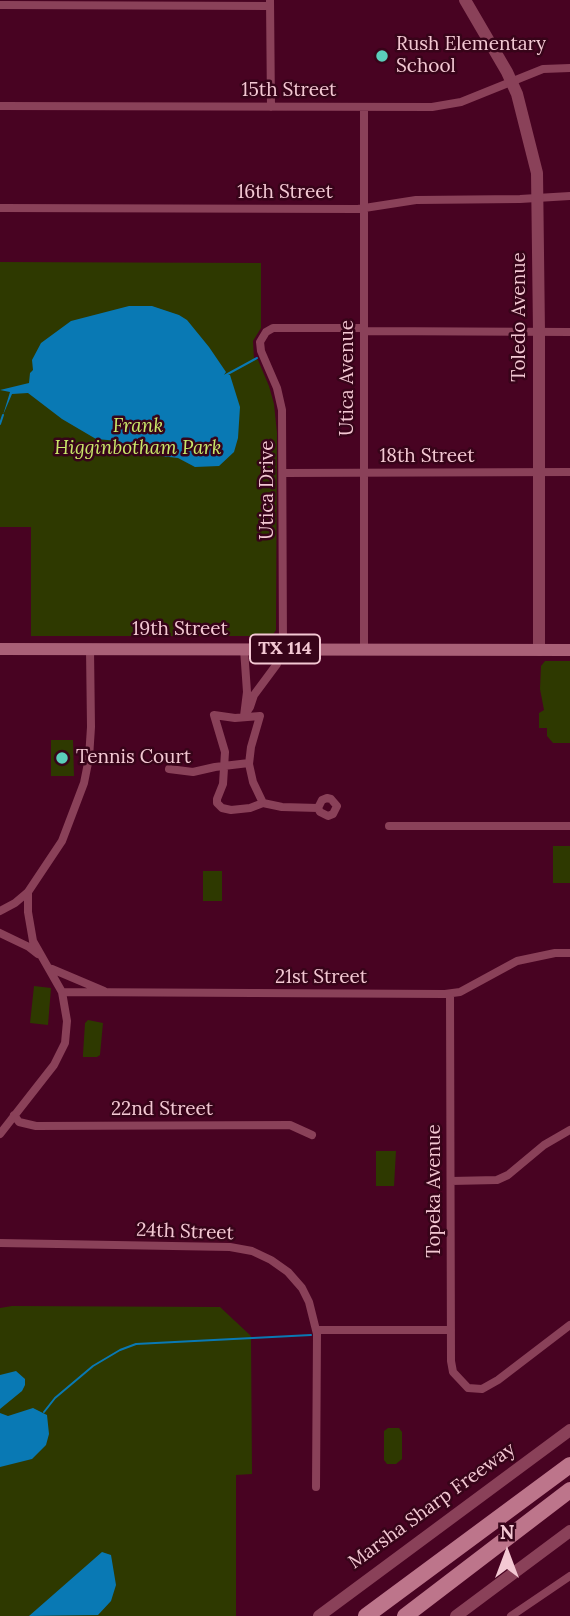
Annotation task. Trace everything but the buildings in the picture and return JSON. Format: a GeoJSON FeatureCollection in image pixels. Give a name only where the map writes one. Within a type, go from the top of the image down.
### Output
{"type":"FeatureCollection","features":[{"type":"Feature","properties":{"kind":"highway"},"geometry":{"type":"LineString","coordinates":[[366,1616],[570,1465]]}},
{"type":"Feature","properties":{"kind":"highway"},"geometry":{"type":"LineString","coordinates":[[405,1616],[570,1490]]}},
{"type":"Feature","properties":{"kind":"highway"},"geometry":{"type":"LineString","coordinates":[[518,1530],[570,1496]]}},
{"type":"Feature","properties":{"kind":"main road","name":"19th Street"},"geometry":{"type":"LineString","coordinates":[[0,649],[570,650]]}},
{"type":"Feature","properties":{"kind":"street","name":"Toledo Avenue"},"geometry":{"type":"LineString","coordinates":[[465,0],[511,81],[531,144],[537,173],[539,650]]}},
{"type":"Feature","properties":{"kind":"street"},"geometry":{"type":"LineString","coordinates":[[0,5],[270,3],[271,107]]}},
{"type":"Feature","properties":{"kind":"street","name":"15th Street"},"geometry":{"type":"LineString","coordinates":[[0,106],[443,105],[461,102],[543,69],[570,68]]}},
{"type":"Feature","properties":{"kind":"street","name":"Utica Avenue"},"geometry":{"type":"LineString","coordinates":[[364,107],[364,649]]}},
{"type":"Feature","properties":{"kind":"street","name":"16th Street"},"geometry":{"type":"LineString","coordinates":[[0,208],[364,208],[416,200],[570,196]]}},
{"type":"Feature","properties":{"kind":"street","name":"Utica Drive"},"geometry":{"type":"LineString","coordinates":[[244,716],[254,695],[275,669],[280,649],[284,473],[282,410],[277,388],[260,346],[263,335],[276,328],[364,329]]}},
{"type":"Feature","properties":{"kind":"street"},"geometry":{"type":"LineString","coordinates":[[364,329],[570,332]]}},
{"type":"Feature","properties":{"kind":"street","name":"18th Street"},"geometry":{"type":"LineString","coordinates":[[284,473],[570,472]]}},
{"type":"Feature","properties":{"kind":"street"},"geometry":{"type":"LineString","coordinates":[[0,911],[28,892],[62,841],[84,783],[91,727],[90,649]]}},
{"type":"Feature","properties":{"kind":"street"},"geometry":{"type":"LineString","coordinates":[[244,649],[247,692],[244,716]]}},
{"type":"Feature","properties":{"kind":"street"},"geometry":{"type":"LineString","coordinates":[[263,803],[253,782],[249,763],[260,716],[235,718],[214,715],[223,741],[225,766],[223,784],[217,799],[219,806],[225,810],[239,810],[263,803],[282,807],[318,808]]}},
{"type":"Feature","properties":{"kind":"street"},"geometry":{"type":"LineString","coordinates":[[169,769],[193,772],[249,763]]}},
{"type":"Feature","properties":{"kind":"street"},"geometry":{"type":"LineString","coordinates":[[389,826],[570,826]]}},
{"type":"Feature","properties":{"kind":"street"},"geometry":{"type":"LineString","coordinates":[[28,892],[33,941],[40,956]]}},
{"type":"Feature","properties":{"kind":"street"},"geometry":{"type":"LineString","coordinates":[[0,933],[29,947],[50,968],[62,992],[67,1021],[65,1043],[54,1065],[0,1134]]}},
{"type":"Feature","properties":{"kind":"street","name":"21st Street"},"geometry":{"type":"LineString","coordinates":[[62,992],[450,994],[473,986],[517,961],[555,953],[570,953]]}},
{"type":"Feature","properties":{"kind":"street"},"geometry":{"type":"LineString","coordinates":[[50,968],[110,993]]}},
{"type":"Feature","properties":{"kind":"street","name":"Topeka Avenue"},"geometry":{"type":"LineString","coordinates":[[450,994],[453,1372],[468,1388],[482,1389],[498,1380],[570,1325]]}},
{"type":"Feature","properties":{"kind":"street","name":"22nd Street"},"geometry":{"type":"LineString","coordinates":[[14,1115],[19,1122],[36,1126],[290,1125],[312,1135]]}},
{"type":"Feature","properties":{"kind":"street"},"geometry":{"type":"LineString","coordinates":[[451,1181],[497,1180],[508,1175],[544,1145],[570,1130]]}},
{"type":"Feature","properties":{"kind":"street","name":"24th Street"},"geometry":{"type":"LineString","coordinates":[[0,1243],[218,1246],[252,1251],[288,1272],[302,1289],[310,1302],[316,1331]]}},
{"type":"Feature","properties":{"kind":"street"},"geometry":{"type":"LineString","coordinates":[[316,1488],[316,1331],[451,1331]]}},
{"type":"Feature","properties":{"kind":"street","name":"Marsha Sharp Freeway"},"geometry":{"type":"LineString","coordinates":[[319,1616],[570,1430]]}},
{"type":"Feature","properties":{"kind":"street"},"geometry":{"type":"LineString","coordinates":[[456,1616],[570,1531]]}},
{"type":"Feature","properties":{"kind":"street"},"geometry":{"type":"LineString","coordinates":[[511,1616],[570,1576]]}},
{"type":"Feature","properties":{"kind":"green space","name":"Frank Higginbotham Park"},"geometry":{"type":"Polygon","coordinates":[[[0,262],[261,263],[261,328],[253,341],[254,359],[258,360],[269,386],[277,433],[276,630],[272,636],[31,636],[31,527],[0,527],[0,262]]]}},
{"type":"Feature","properties":{"kind":"green space"},"geometry":{"type":"Polygon","coordinates":[[[545,661],[570,661],[570,743],[553,743],[547,736],[547,728],[539,728],[539,713],[544,710],[540,689],[541,666],[545,661]]]}},
{"type":"Feature","properties":{"kind":"green space","name":"Tennis Court"},"geometry":{"type":"Polygon","coordinates":[[[51,740],[73,740],[74,776],[51,776],[51,740]]]}},
{"type":"Feature","properties":{"kind":"green space"},"geometry":{"type":"Polygon","coordinates":[[[553,846],[570,846],[570,883],[553,883],[553,846]]]}},
{"type":"Feature","properties":{"kind":"green space"},"geometry":{"type":"Polygon","coordinates":[[[203,871],[222,871],[222,901],[203,901],[203,871]]]}},
{"type":"Feature","properties":{"kind":"green space"},"geometry":{"type":"Polygon","coordinates":[[[34,986],[51,988],[48,1025],[30,1023],[34,986]]]}},
{"type":"Feature","properties":{"kind":"green space"},"geometry":{"type":"Polygon","coordinates":[[[88,1020],[103,1023],[100,1055],[97,1057],[83,1057],[85,1023],[88,1020]]]}},
{"type":"Feature","properties":{"kind":"green space"},"geometry":{"type":"Polygon","coordinates":[[[376,1151],[396,1151],[394,1186],[376,1186],[376,1151]]]}},
{"type":"Feature","properties":{"kind":"green space"},"geometry":{"type":"Polygon","coordinates":[[[220,1307],[251,1336],[252,1474],[236,1475],[236,1616],[0,1616],[0,1308],[220,1307]]]}},
{"type":"Feature","properties":{"kind":"green space"},"geometry":{"type":"Polygon","coordinates":[[[388,1428],[399,1428],[402,1432],[402,1459],[396,1464],[387,1464],[384,1460],[384,1431],[388,1428]]]}},
{"type":"Feature","properties":{"kind":"water"},"geometry":{"type":"Polygon","coordinates":[[[129,306],[152,306],[187,320],[226,372],[224,375],[230,375],[240,407],[238,438],[234,452],[219,466],[195,467],[178,458],[135,453],[119,441],[96,439],[62,419],[28,393],[12,394],[3,415],[10,392],[0,390],[29,383],[33,370],[32,360],[41,343],[71,321],[129,306]]]}},
{"type":"Feature","properties":{"kind":"water"},"geometry":{"type":"Polygon","coordinates":[[[16,1371],[25,1379],[25,1385],[22,1391],[0,1409],[0,1375],[16,1371]]]}},
{"type":"Feature","properties":{"kind":"water"},"geometry":{"type":"Polygon","coordinates":[[[33,1408],[47,1415],[49,1434],[46,1445],[32,1459],[0,1467],[0,1413],[8,1416],[33,1408]]]}},
{"type":"Feature","properties":{"kind":"water"},"geometry":{"type":"Polygon","coordinates":[[[102,1552],[111,1555],[116,1585],[111,1601],[98,1615],[29,1616],[102,1552]]]}},
{"type":"Feature","properties":{"kind":"waterway"},"geometry":{"type":"LineString","coordinates":[[224,376],[257,358]]}},
{"type":"Feature","properties":{"kind":"waterway"},"geometry":{"type":"LineString","coordinates":[[0,424],[3,415]]}},
{"type":"Feature","properties":{"kind":"waterway"},"geometry":{"type":"LineString","coordinates":[[44,1412],[55,1398],[93,1366],[136,1344],[311,1335]]}},
{"type":"Feature","properties":{"kind":"place","name":"Rush Elementary School"},"geometry":{"type":"Point","coordinates":[382,56]}},
{"type":"Feature","properties":{"kind":"place","name":"Tennis Court"},"geometry":{"type":"Point","coordinates":[62,758]}}]}
